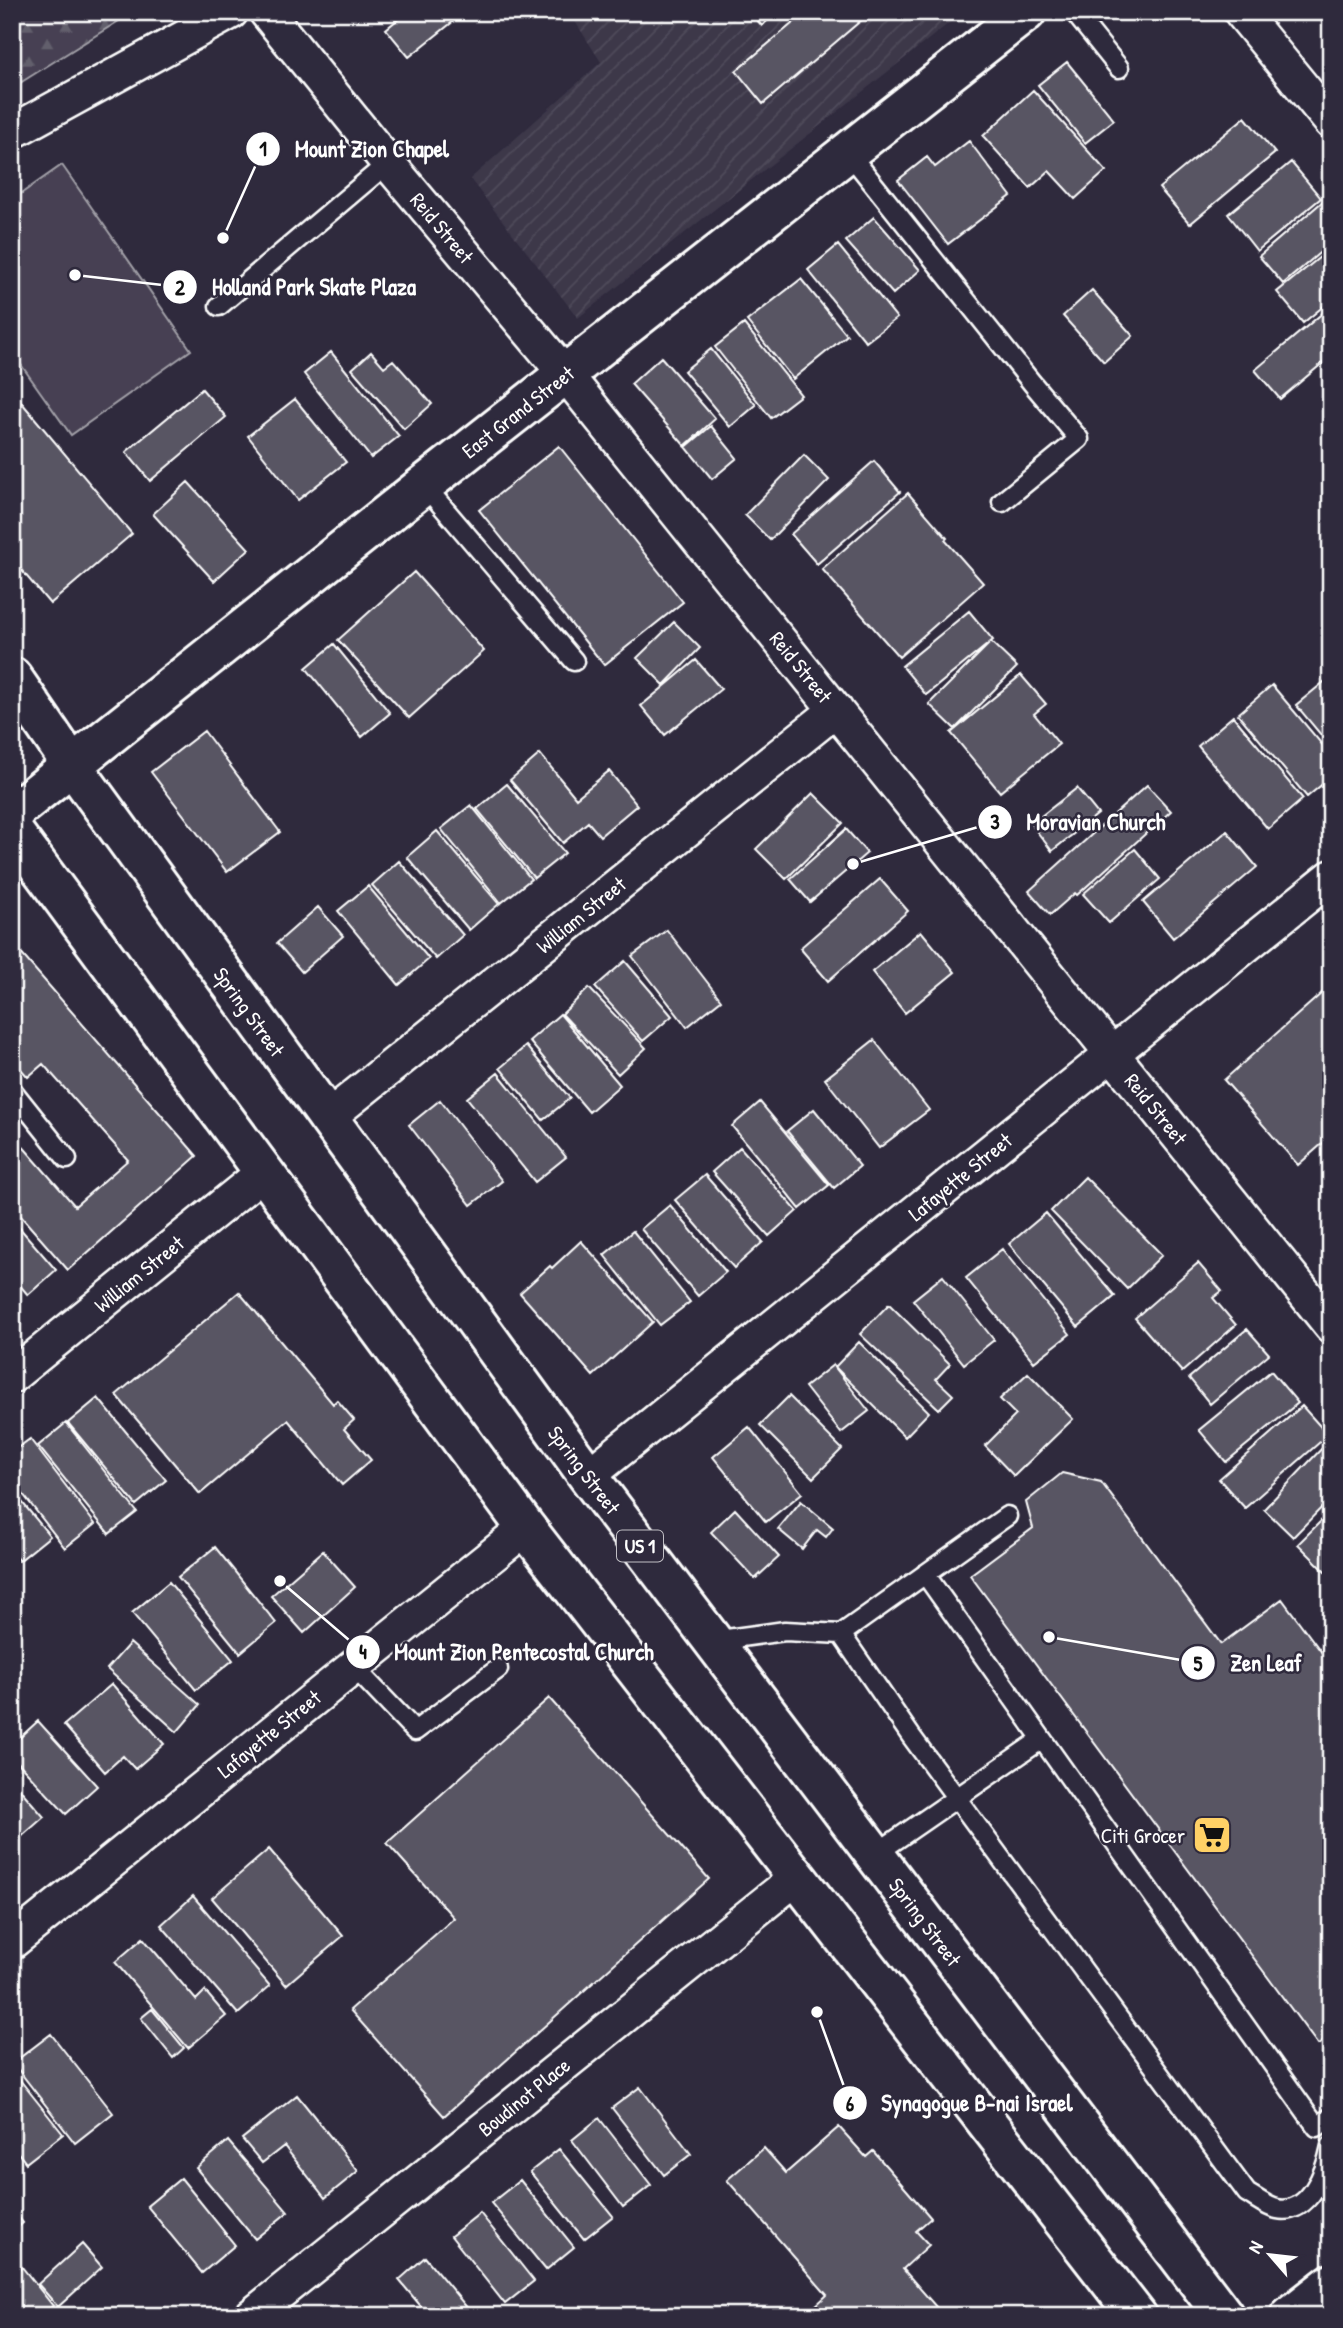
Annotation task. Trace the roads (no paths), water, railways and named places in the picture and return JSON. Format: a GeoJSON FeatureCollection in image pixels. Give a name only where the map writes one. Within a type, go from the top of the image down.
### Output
{"type":"FeatureCollection","features":[{"type":"Feature","properties":{"kind":"main road","name":"East Grand Street"},"geometry":{"type":"LineString","coordinates":[[12,813],[1026,12]]}},
{"type":"Feature","properties":{"kind":"main road","name":"Spring Street"},"geometry":{"type":"LineString","coordinates":[[12,677],[326,1119],[588,1476],[1224,2316]]}},
{"type":"Feature","properties":{"kind":"main road"},"geometry":{"type":"LineString","coordinates":[[12,830],[526,1528],[1137,2316]]}},
{"type":"Feature","properties":{"kind":"main road"},"geometry":{"type":"LineString","coordinates":[[1290,2316],[1331,2284]]}},
{"type":"Feature","properties":{"kind":"street"},"geometry":{"type":"LineString","coordinates":[[12,132],[230,12]]}},
{"type":"Feature","properties":{"kind":"street","name":"Reid Street"},"geometry":{"type":"LineString","coordinates":[[266,12],[388,163],[566,374],[1331,1326]]}},
{"type":"Feature","properties":{"kind":"street"},"geometry":{"type":"LineString","coordinates":[[1241,12],[1331,122]]}},
{"type":"Feature","properties":{"kind":"street","name":"William Street"},"geometry":{"type":"LineString","coordinates":[[326,1119],[836,710]]}},
{"type":"Feature","properties":{"kind":"street","name":"Lafayette Street"},"geometry":{"type":"LineString","coordinates":[[588,1476],[1331,877]]}},
{"type":"Feature","properties":{"kind":"street","name":"William Street"},"geometry":{"type":"LineString","coordinates":[[12,1376],[265,1171]]}},
{"type":"Feature","properties":{"kind":"street","name":"Lafayette Street"},"geometry":{"type":"LineString","coordinates":[[12,1942],[526,1528]]}},
{"type":"Feature","properties":{"kind":"street","name":"Boudinot Place"},"geometry":{"type":"LineString","coordinates":[[251,2316],[796,1878]]}},
{"type":"Feature","properties":{"kind":"lane"},"geometry":{"type":"LineString","coordinates":[[1074,12],[1119,68]]}},
{"type":"Feature","properties":{"kind":"lane"},"geometry":{"type":"LineString","coordinates":[[848,152],[1079,439],[1002,502]]}},
{"type":"Feature","properties":{"kind":"lane"},"geometry":{"type":"LineString","coordinates":[[219,306],[388,163]]}},
{"type":"Feature","properties":{"kind":"lane"},"geometry":{"type":"LineString","coordinates":[[424,485],[574,661]]}},
{"type":"Feature","properties":{"kind":"lane"},"geometry":{"type":"LineString","coordinates":[[12,1090],[67,1159]]}},
{"type":"Feature","properties":{"kind":"lane"},"geometry":{"type":"LineString","coordinates":[[712,1641],[785,1631],[841,1633],[1007,1516]]}},
{"type":"Feature","properties":{"kind":"lane"},"geometry":{"type":"LineString","coordinates":[[841,1633],[957,1798],[1247,2193],[1277,2209],[1293,2208],[1312,2194],[1328,2163],[1331,2145],[1324,2122],[925,1574]]}},
{"type":"Feature","properties":{"kind":"lane"},"geometry":{"type":"LineString","coordinates":[[353,1666],[415,1731],[498,1669]]}},
{"type":"Feature","properties":{"kind":"lane"},"geometry":{"type":"LineString","coordinates":[[874,1855],[1042,1738]]}},
{"type":"Feature","properties":{"kind":"place","name":"Mount Zion Chapel"},"geometry":{"type":"Point","coordinates":[223,238]}},
{"type":"Feature","properties":{"kind":"place","name":"Holland Park Skate Plaza"},"geometry":{"type":"Point","coordinates":[75,275]}},
{"type":"Feature","properties":{"kind":"place","name":"Moravian Church"},"geometry":{"type":"Point","coordinates":[853,864]}},
{"type":"Feature","properties":{"kind":"place","name":"Mount Zion Pentecostal Church"},"geometry":{"type":"Point","coordinates":[280,1581]}},
{"type":"Feature","properties":{"kind":"place","name":"Zen Leaf"},"geometry":{"type":"Point","coordinates":[1049,1637]}},
{"type":"Feature","properties":{"kind":"place","name":"Citi Grocer"},"geometry":{"type":"Point","coordinates":[1212,1835]}},
{"type":"Feature","properties":{"kind":"place","name":"Synagogue B-nai Israel"},"geometry":{"type":"Point","coordinates":[817,2012]}}]}
